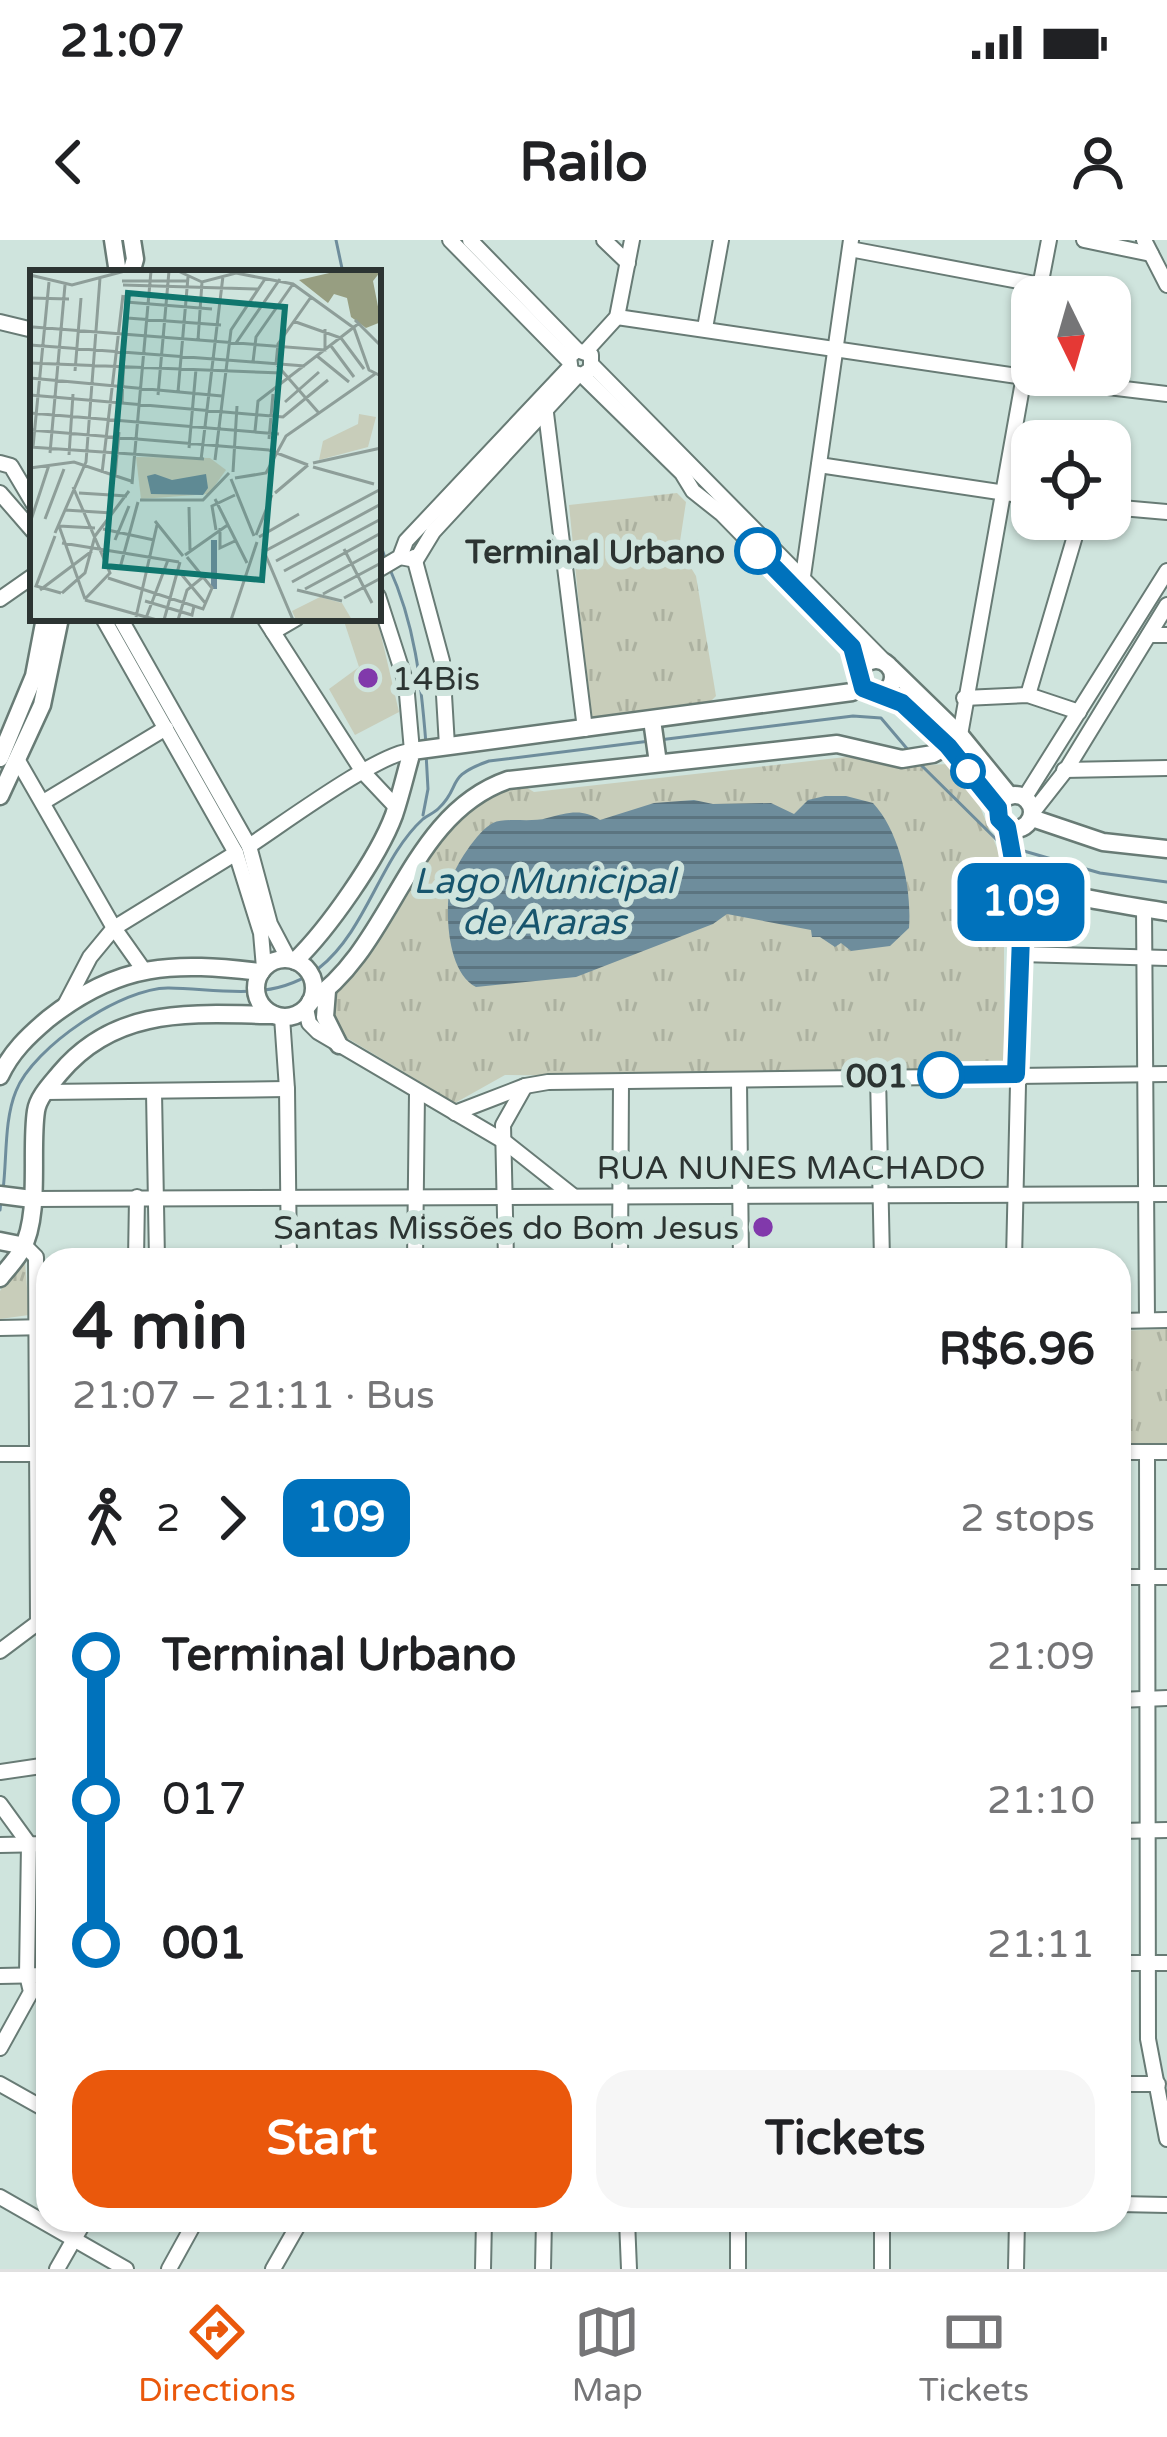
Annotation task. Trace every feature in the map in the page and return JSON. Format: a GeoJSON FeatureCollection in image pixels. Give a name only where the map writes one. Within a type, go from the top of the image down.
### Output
{"type":"FeatureCollection","features":[{"type":"Feature","properties":{"kind":"main road"},"geometry":{"type":"LineString","coordinates":[[113,240],[118,270]]}},
{"type":"Feature","properties":{"kind":"main road"},"geometry":{"type":"LineString","coordinates":[[132,240],[132,270]]}},
{"type":"Feature","properties":{"kind":"main road"},"geometry":{"type":"LineString","coordinates":[[0,796],[44,621]]}},
{"type":"Feature","properties":{"kind":"main road"},"geometry":{"type":"LineString","coordinates":[[9,758],[42,705],[59,621]]}},
{"type":"Feature","properties":{"kind":"main road"},"geometry":{"type":"LineString","coordinates":[[862,687],[868,662],[888,665],[947,745]]}},
{"type":"Feature","properties":{"kind":"main road"},"geometry":{"type":"LineString","coordinates":[[0,1278],[25,1246],[36,1105],[45,1092],[64,1068],[101,1037],[138,1019],[172,1014],[297,1015],[308,1005],[306,972],[319,936],[379,846],[412,752],[584,729],[652,725],[862,687],[885,691],[892,683],[888,665]]}},
{"type":"Feature","properties":{"kind":"main road"},"geometry":{"type":"LineString","coordinates":[[862,687],[902,703],[1018,812],[1102,842],[1167,849]]}},
{"type":"Feature","properties":{"kind":"main road"},"geometry":{"type":"LineString","coordinates":[[652,725],[657,756]]}},
{"type":"Feature","properties":{"kind":"main road"},"geometry":{"type":"LineString","coordinates":[[260,979],[280,960],[306,972],[349,965],[429,843],[472,796],[508,780],[657,756],[837,744],[902,759],[947,745]]}},
{"type":"Feature","properties":{"kind":"main road"},"geometry":{"type":"LineString","coordinates":[[1018,812],[1016,865],[1028,880],[1167,912]]}},
{"type":"Feature","properties":{"kind":"main road"},"geometry":{"type":"LineString","coordinates":[[1018,812],[1028,880]]}},
{"type":"Feature","properties":{"kind":"main road"},"geometry":{"type":"LineString","coordinates":[[0,1076],[9,1056],[64,1007],[117,976],[177,965],[260,979]]}},
{"type":"Feature","properties":{"kind":"main road"},"geometry":{"type":"LineString","coordinates":[[306,972],[338,1045]]}},
{"type":"Feature","properties":{"kind":"main road"},"geometry":{"type":"LineString","coordinates":[[260,979],[278,1016]]}},
{"type":"Feature","properties":{"kind":"main road"},"geometry":{"type":"LineString","coordinates":[[0,1195],[32,1198]]}},
{"type":"Feature","properties":{"kind":"main road"},"geometry":{"type":"LineString","coordinates":[[0,1241],[25,1246]]}},
{"type":"Feature","properties":{"kind":"street"},"geometry":{"type":"LineString","coordinates":[[450,240],[708,479],[888,665]]}},
{"type":"Feature","properties":{"kind":"street"},"geometry":{"type":"LineString","coordinates":[[470,240],[682,473],[693,491],[722,514],[852,647],[862,687]]}},
{"type":"Feature","properties":{"kind":"street"},"geometry":{"type":"LineString","coordinates":[[604,240],[628,263]]}},
{"type":"Feature","properties":{"kind":"street"},"geometry":{"type":"LineString","coordinates":[[381,569],[408,559],[617,317],[632,240]]}},
{"type":"Feature","properties":{"kind":"street"},"geometry":{"type":"LineString","coordinates":[[705,328],[721,240]]}},
{"type":"Feature","properties":{"kind":"street"},"geometry":{"type":"LineString","coordinates":[[1042,276],[1049,240]]}},
{"type":"Feature","properties":{"kind":"street"},"geometry":{"type":"LineString","coordinates":[[1084,240],[1148,247],[1167,285]]}},
{"type":"Feature","properties":{"kind":"street"},"geometry":{"type":"LineString","coordinates":[[803,576],[850,244],[1011,284]]}},
{"type":"Feature","properties":{"kind":"street"},"geometry":{"type":"LineString","coordinates":[[617,317],[1011,375]]}},
{"type":"Feature","properties":{"kind":"street"},"geometry":{"type":"LineString","coordinates":[[0,322],[30,329]]}},
{"type":"Feature","properties":{"kind":"street"},"geometry":{"type":"LineString","coordinates":[[1131,390],[1167,394]]}},
{"type":"Feature","properties":{"kind":"street"},"geometry":{"type":"LineString","coordinates":[[947,745],[964,698],[1021,396]]}},
{"type":"Feature","properties":{"kind":"street"},"geometry":{"type":"LineString","coordinates":[[447,746],[442,662],[406,541],[539,411]]}},
{"type":"Feature","properties":{"kind":"street"},"geometry":{"type":"LineString","coordinates":[[539,411],[584,729]]}},
{"type":"Feature","properties":{"kind":"street"},"geometry":{"type":"LineString","coordinates":[[0,445],[3,464],[30,499]]}},
{"type":"Feature","properties":{"kind":"street"},"geometry":{"type":"LineString","coordinates":[[818,465],[1011,494]]}},
{"type":"Feature","properties":{"kind":"street"},"geometry":{"type":"LineString","coordinates":[[693,491],[708,479]]}},
{"type":"Feature","properties":{"kind":"street"},"geometry":{"type":"LineString","coordinates":[[0,493],[30,527]]}},
{"type":"Feature","properties":{"kind":"street"},"geometry":{"type":"LineString","coordinates":[[1131,509],[1167,512]]}},
{"type":"Feature","properties":{"kind":"street"},"geometry":{"type":"LineString","coordinates":[[1028,695],[1074,540]]}},
{"type":"Feature","properties":{"kind":"street"},"geometry":{"type":"LineString","coordinates":[[1018,812],[1167,571]]}},
{"type":"Feature","properties":{"kind":"street"},"geometry":{"type":"LineString","coordinates":[[0,599],[29,582]]}},
{"type":"Feature","properties":{"kind":"street"},"geometry":{"type":"LineString","coordinates":[[64,1007],[90,957],[114,928],[363,772],[402,751],[412,752],[406,683],[381,605]]}},
{"type":"Feature","properties":{"kind":"street"},"geometry":{"type":"LineString","coordinates":[[1018,812],[1066,770],[1167,605]]}},
{"type":"Feature","properties":{"kind":"street"},"geometry":{"type":"LineString","coordinates":[[105,621],[243,849],[261,933],[260,979]]}},
{"type":"Feature","properties":{"kind":"street"},"geometry":{"type":"LineString","coordinates":[[122,621],[243,849],[270,924],[306,972]]}},
{"type":"Feature","properties":{"kind":"street"},"geometry":{"type":"LineString","coordinates":[[268,625],[363,772],[396,807]]}},
{"type":"Feature","properties":{"kind":"street"},"geometry":{"type":"LineString","coordinates":[[1149,634],[1167,635]]}},
{"type":"Feature","properties":{"kind":"street"},"geometry":{"type":"LineString","coordinates":[[964,698],[1028,695],[1079,712]]}},
{"type":"Feature","properties":{"kind":"street"},"geometry":{"type":"LineString","coordinates":[[44,801],[166,728]]}},
{"type":"Feature","properties":{"kind":"street"},"geometry":{"type":"LineString","coordinates":[[9,758],[44,801],[114,928],[143,969]]}},
{"type":"Feature","properties":{"kind":"street"},"geometry":{"type":"LineString","coordinates":[[1044,768],[1167,768]]}},
{"type":"Feature","properties":{"kind":"street"},"geometry":{"type":"LineString","coordinates":[[1015,1248],[1022,909],[1016,865]]}},
{"type":"Feature","properties":{"kind":"street"},"geometry":{"type":"LineString","coordinates":[[1022,909],[1028,880]]}},
{"type":"Feature","properties":{"kind":"street"},"geometry":{"type":"LineString","coordinates":[[1144,908],[1147,1321]]}},
{"type":"Feature","properties":{"kind":"street"},"geometry":{"type":"LineString","coordinates":[[1021,954],[1167,958]]}},
{"type":"Feature","properties":{"kind":"street"},"geometry":{"type":"LineString","coordinates":[[308,1005],[309,1024],[318,1032],[506,1142],[573,1196]]}},
{"type":"Feature","properties":{"kind":"street"},"geometry":{"type":"LineString","coordinates":[[278,1016],[287,1089],[290,1248]]}},
{"type":"Feature","properties":{"kind":"street"},"geometry":{"type":"LineString","coordinates":[[284,1040],[298,1032],[318,1032]]}},
{"type":"Feature","properties":{"kind":"street"},"geometry":{"type":"LineString","coordinates":[[455,1112],[548,1082],[1167,1074]]}},
{"type":"Feature","properties":{"kind":"street"},"geometry":{"type":"LineString","coordinates":[[878,1076],[882,1248]]}},
{"type":"Feature","properties":{"kind":"street"},"geometry":{"type":"LineString","coordinates":[[620,1082],[620,1248]]}},
{"type":"Feature","properties":{"kind":"street"},"geometry":{"type":"LineString","coordinates":[[739,1082],[741,1248]]}},
{"type":"Feature","properties":{"kind":"street"},"geometry":{"type":"LineString","coordinates":[[506,1248],[503,1125],[525,1087]]}},
{"type":"Feature","properties":{"kind":"street"},"geometry":{"type":"LineString","coordinates":[[45,1092],[287,1089]]}},
{"type":"Feature","properties":{"kind":"street"},"geometry":{"type":"LineString","coordinates":[[154,1092],[157,1248]]}},
{"type":"Feature","properties":{"kind":"street"},"geometry":{"type":"LineString","coordinates":[[415,1248],[417,1093]]}},
{"type":"Feature","properties":{"kind":"street","name":"RUA NUNES MACHADO"},"geometry":{"type":"LineString","coordinates":[[32,1198],[1167,1194]]}},
{"type":"Feature","properties":{"kind":"street"},"geometry":{"type":"LineString","coordinates":[[136,1248],[137,1197]]}},
{"type":"Feature","properties":{"kind":"street"},"geometry":{"type":"LineString","coordinates":[[25,1246],[36,1257]]}},
{"type":"Feature","properties":{"kind":"street"},"geometry":{"type":"LineString","coordinates":[[1131,1321],[1167,1320]]}},
{"type":"Feature","properties":{"kind":"street"},"geometry":{"type":"LineString","coordinates":[[0,1328],[36,1327]]}},
{"type":"Feature","properties":{"kind":"street"},"geometry":{"type":"LineString","coordinates":[[1131,1451],[1167,1452]]}},
{"type":"Feature","properties":{"kind":"street"},"geometry":{"type":"LineString","coordinates":[[1147,1452],[1148,2039],[1167,2139]]}},
{"type":"Feature","properties":{"kind":"street"},"geometry":{"type":"LineString","coordinates":[[0,1454],[36,1454]]}},
{"type":"Feature","properties":{"kind":"street"},"geometry":{"type":"LineString","coordinates":[[1131,1577],[1167,1577]]}},
{"type":"Feature","properties":{"kind":"street"},"geometry":{"type":"LineString","coordinates":[[0,1652],[36,1624]]}},
{"type":"Feature","properties":{"kind":"street"},"geometry":{"type":"LineString","coordinates":[[1131,1700],[1167,1698]]}},
{"type":"Feature","properties":{"kind":"street"},"geometry":{"type":"LineString","coordinates":[[0,1772],[36,1767]]}},
{"type":"Feature","properties":{"kind":"street"},"geometry":{"type":"LineString","coordinates":[[0,1804],[29,1844],[31,1992],[0,2048]]}},
{"type":"Feature","properties":{"kind":"street"},"geometry":{"type":"LineString","coordinates":[[1131,1831],[1167,1830]]}},
{"type":"Feature","properties":{"kind":"street"},"geometry":{"type":"LineString","coordinates":[[0,1845],[36,1844]]}},
{"type":"Feature","properties":{"kind":"street"},"geometry":{"type":"LineString","coordinates":[[1131,1963],[1167,1963]]}},
{"type":"Feature","properties":{"kind":"street"},"geometry":{"type":"LineString","coordinates":[[0,1976],[36,1976]]}},
{"type":"Feature","properties":{"kind":"street"},"geometry":{"type":"LineString","coordinates":[[31,1992],[36,1995]]}},
{"type":"Feature","properties":{"kind":"street"},"geometry":{"type":"LineString","coordinates":[[0,2084],[36,2104]]}},
{"type":"Feature","properties":{"kind":"street"},"geometry":{"type":"LineString","coordinates":[[1131,2084],[1158,2084]]}},
{"type":"Feature","properties":{"kind":"street"},"geometry":{"type":"LineString","coordinates":[[0,2197],[36,2218]]}},
{"type":"Feature","properties":{"kind":"street"},"geometry":{"type":"LineString","coordinates":[[1131,2204],[1167,2205]]}},
{"type":"Feature","properties":{"kind":"street"},"geometry":{"type":"LineString","coordinates":[[60,2232],[126,2269]]}},
{"type":"Feature","properties":{"kind":"street"},"geometry":{"type":"LineString","coordinates":[[57,2269],[78,2232]]}},
{"type":"Feature","properties":{"kind":"street"},"geometry":{"type":"LineString","coordinates":[[169,2269],[189,2232]]}},
{"type":"Feature","properties":{"kind":"street"},"geometry":{"type":"LineString","coordinates":[[273,2269],[294,2232]]}},
{"type":"Feature","properties":{"kind":"street"},"geometry":{"type":"LineString","coordinates":[[483,2269],[484,2232]]}},
{"type":"Feature","properties":{"kind":"street"},"geometry":{"type":"LineString","coordinates":[[543,2269],[544,2232]]}},
{"type":"Feature","properties":{"kind":"street"},"geometry":{"type":"LineString","coordinates":[[627,2232],[629,2269]]}},
{"type":"Feature","properties":{"kind":"street"},"geometry":{"type":"LineString","coordinates":[[738,2232],[738,2269]]}},
{"type":"Feature","properties":{"kind":"street"},"geometry":{"type":"LineString","coordinates":[[882,2232],[882,2269]]}},
{"type":"Feature","properties":{"kind":"street"},"geometry":{"type":"LineString","coordinates":[[1016,2269],[1017,2232]]}},
{"type":"Feature","properties":{"kind":"green space"},"geometry":{"type":"Polygon","coordinates":[[[677,493],[686,502],[679,548],[696,576],[716,696],[705,707],[598,721],[590,715],[569,505],[677,493]]]}},
{"type":"Feature","properties":{"kind":"green space","name":"14Bis"},"geometry":{"type":"Polygon","coordinates":[[[344,621],[378,621],[399,712],[355,735],[329,689],[359,667],[344,621]]]}},
{"type":"Feature","properties":{"kind":"green space"},"geometry":{"type":"Polygon","coordinates":[[[846,757],[905,766],[949,764],[976,797],[1004,865],[1004,1067],[670,1077],[505,1075],[455,1103],[334,1026],[329,1008],[334,996],[392,905],[441,840],[495,795],[524,786],[534,792],[846,757]]]}},
{"type":"Feature","properties":{"kind":"green space"},"geometry":{"type":"Polygon","coordinates":[[[20,1261],[25,1261],[29,1315],[0,1319],[0,1291],[20,1261]]]}},
{"type":"Feature","properties":{"kind":"green space"},"geometry":{"type":"Polygon","coordinates":[[[1167,1329],[1167,1446],[1131,1445],[1131,1330],[1167,1329]]]}},
{"type":"Feature","properties":{"kind":"water","name":"Lago Municipal de Araras"},"geometry":{"type":"Polygon","coordinates":[[[825,796],[873,803],[890,829],[906,879],[909,928],[890,946],[851,951],[841,943],[835,947],[812,937],[811,930],[727,914],[713,924],[576,977],[476,987],[459,969],[448,925],[450,884],[467,850],[493,823],[574,813],[600,820],[654,803],[694,800],[771,803],[794,814],[808,800],[825,796]]]}},
{"type":"Feature","properties":{"kind":"waterway"},"geometry":{"type":"LineString","coordinates":[[336,240],[342,270]]}},
{"type":"Feature","properties":{"kind":"waterway"},"geometry":{"type":"LineString","coordinates":[[381,546],[385,558]]}},
{"type":"Feature","properties":{"kind":"waterway"},"geometry":{"type":"LineString","coordinates":[[389,567],[415,653],[426,744]]}},
{"type":"Feature","properties":{"kind":"waterway"},"geometry":{"type":"LineString","coordinates":[[659,740],[853,716],[881,718],[909,751]]}},
{"type":"Feature","properties":{"kind":"waterway"},"geometry":{"type":"LineString","coordinates":[[3,1190],[16,1091],[41,1056],[82,1023],[150,990],[247,992],[302,979],[335,952],[395,853],[445,801],[465,772],[489,761],[650,741]]}},
{"type":"Feature","properties":{"kind":"waterway"},"geometry":{"type":"LineString","coordinates":[[423,815],[428,789],[426,753]]}},
{"type":"Feature","properties":{"kind":"waterway"},"geometry":{"type":"LineString","coordinates":[[919,763],[1002,845]]}},
{"type":"Feature","properties":{"kind":"waterway"},"geometry":{"type":"LineString","coordinates":[[1017,849],[1100,873],[1167,882]]}},
{"type":"Feature","properties":{"kind":"waterway"},"geometry":{"type":"LineString","coordinates":[[0,1210],[1,1200]]}},
{"type":"Feature","properties":{"kind":"bus line","name":"109"},"geometry":{"type":"LineString","coordinates":[[758,551],[852,647],[863,688],[902,703],[948,746],[998,808],[999,819],[1007,827],[1022,909],[1016,1074],[941,1075]]}},
{"type":"Feature","properties":{"kind":"place","name":"Terminal Urbano"},"geometry":{"type":"Point","coordinates":[758,551]}},
{"type":"Feature","properties":{"kind":"place","name":"14Bis"},"geometry":{"type":"Point","coordinates":[368,678]}},
{"type":"Feature","properties":{"kind":"place","name":"001"},"geometry":{"type":"Point","coordinates":[941,1075]}},
{"type":"Feature","properties":{"kind":"place","name":"Santas Missões do Bom Jesus"},"geometry":{"type":"Point","coordinates":[763,1227]}}]}
